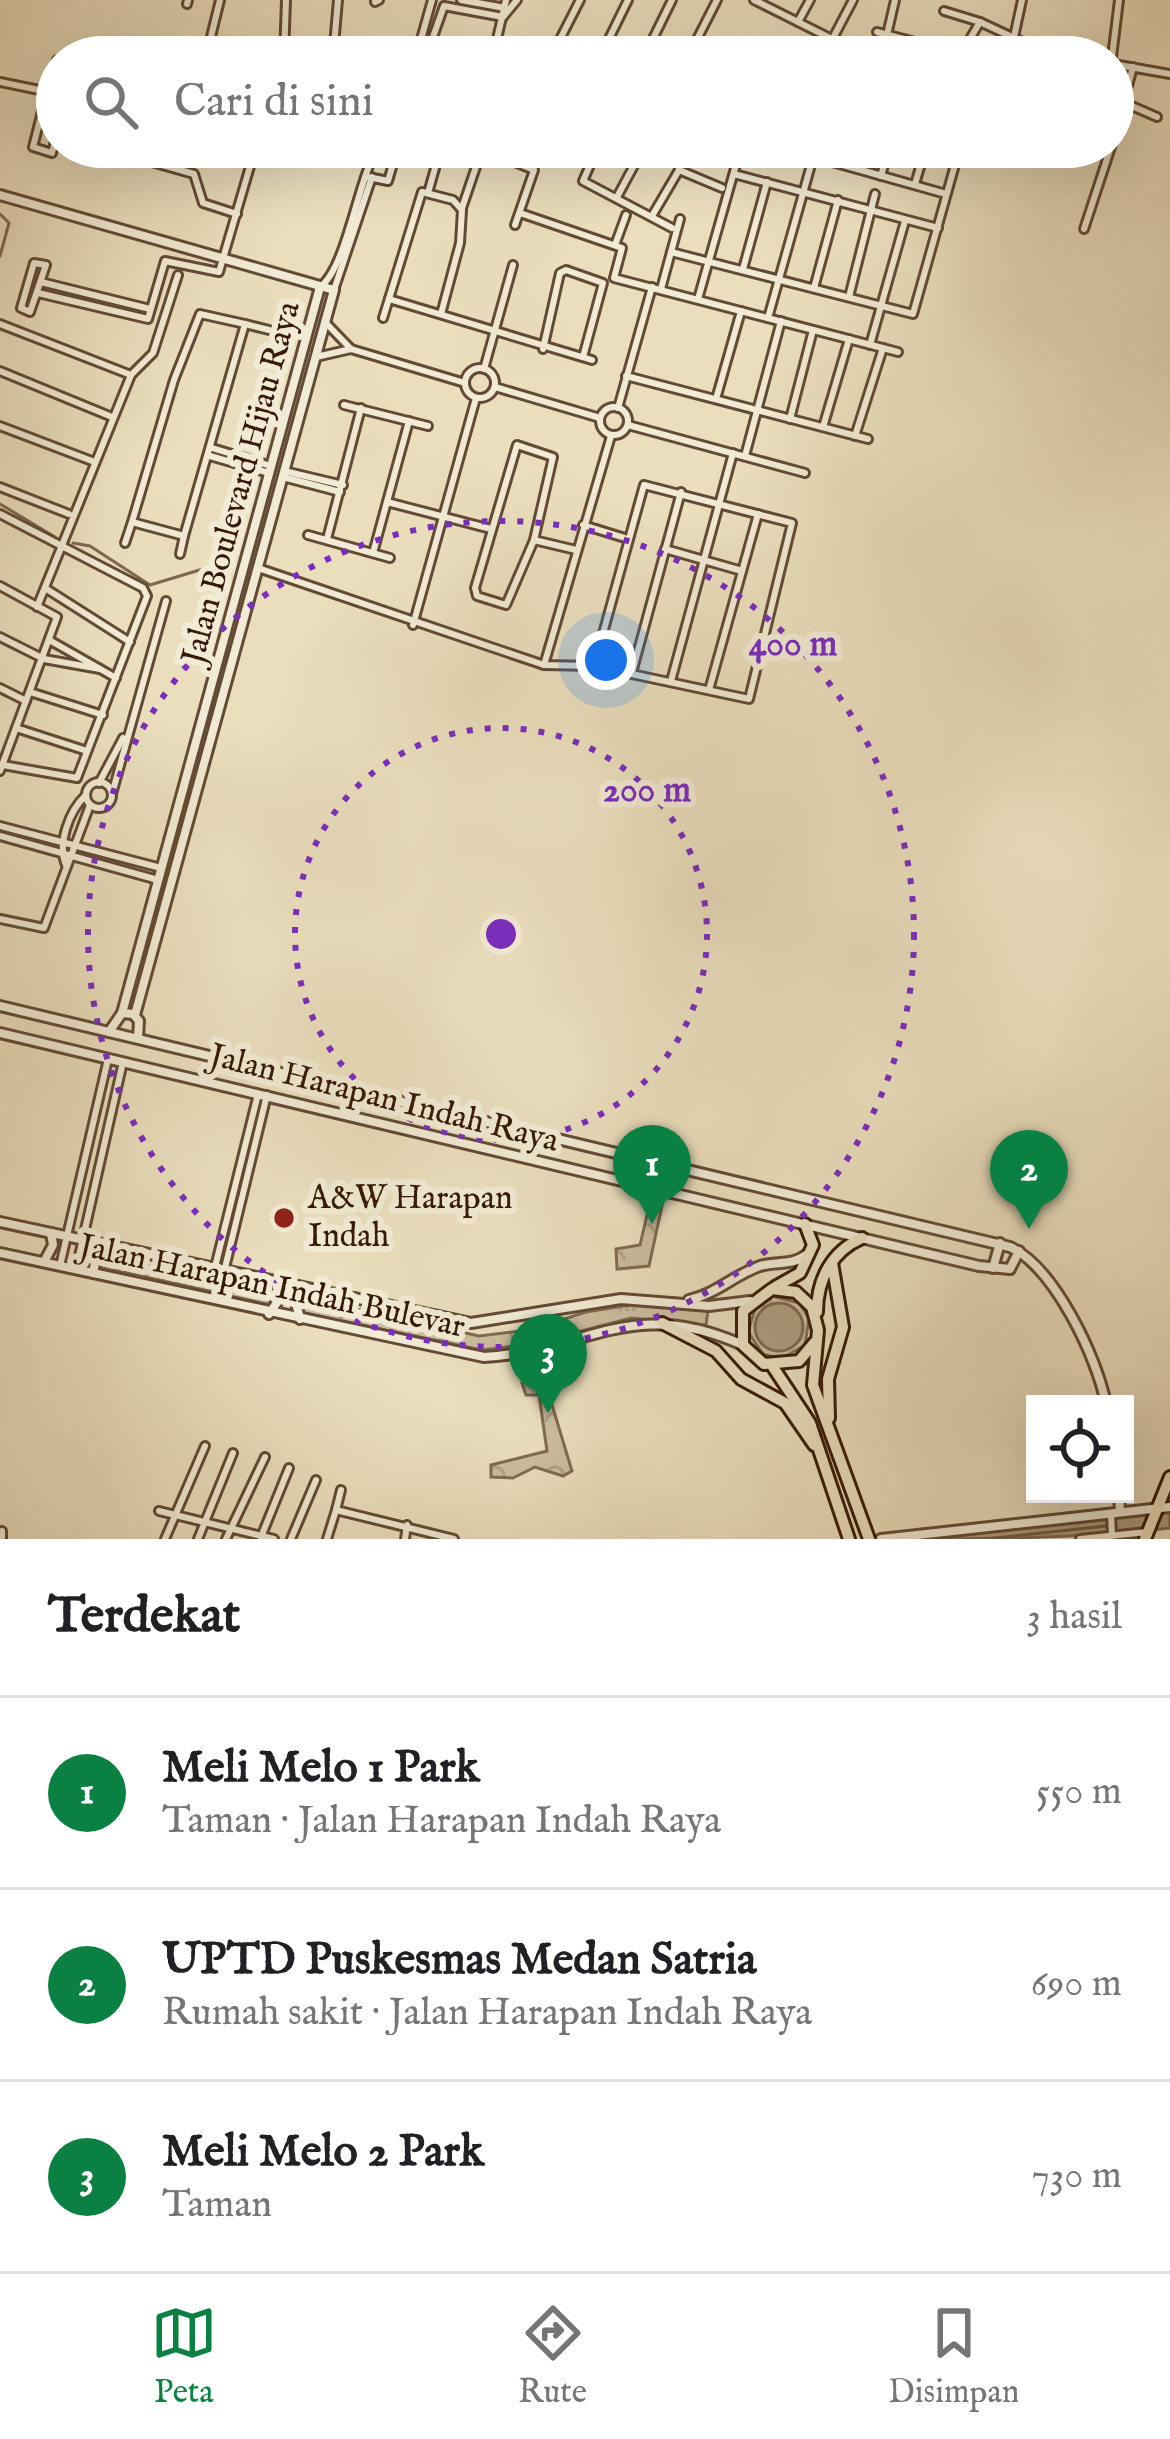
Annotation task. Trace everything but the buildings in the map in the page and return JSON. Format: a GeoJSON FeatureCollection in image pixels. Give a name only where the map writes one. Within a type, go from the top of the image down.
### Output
{"type":"FeatureCollection","features":[{"type":"Feature","properties":{"kind":"main road"},"geometry":{"type":"LineString","coordinates":[[805,1224],[812,1248],[800,1273],[750,1301],[740,1322],[743,1345],[755,1359],[773,1366],[797,1398],[849,1539]]}},
{"type":"Feature","properties":{"kind":"main road"},"geometry":{"type":"LineString","coordinates":[[862,1238],[832,1263],[817,1295],[813,1385],[829,1418],[869,1539]]}},
{"type":"Feature","properties":{"kind":"main road"},"geometry":{"type":"LineString","coordinates":[[829,1418],[828,1379],[843,1327],[832,1263]]}},
{"type":"Feature","properties":{"kind":"main road"},"geometry":{"type":"LineString","coordinates":[[772,1289],[796,1292],[817,1319]]}},
{"type":"Feature","properties":{"kind":"main road"},"geometry":{"type":"LineString","coordinates":[[662,1323],[716,1352],[741,1379],[785,1403],[814,1445]]}},
{"type":"Feature","properties":{"kind":"main road"},"geometry":{"type":"LineString","coordinates":[[773,1366],[799,1361],[815,1342]]}},
{"type":"Feature","properties":{"kind":"main road"},"geometry":{"type":"LineString","coordinates":[[1146,1535],[1170,1477]]}},
{"type":"Feature","properties":{"kind":"street"},"geometry":{"type":"LineString","coordinates":[[211,36],[220,0]]}},
{"type":"Feature","properties":{"kind":"street"},"geometry":{"type":"LineString","coordinates":[[285,36],[286,0]]}},
{"type":"Feature","properties":{"kind":"street"},"geometry":{"type":"LineString","coordinates":[[335,36],[338,0]]}},
{"type":"Feature","properties":{"kind":"street"},"geometry":{"type":"LineString","coordinates":[[422,36],[432,0]]}},
{"type":"Feature","properties":{"kind":"street"},"geometry":{"type":"LineString","coordinates":[[461,0],[504,8]]}},
{"type":"Feature","properties":{"kind":"street"},"geometry":{"type":"LineString","coordinates":[[562,36],[580,0]]}},
{"type":"Feature","properties":{"kind":"street"},"geometry":{"type":"LineString","coordinates":[[610,36],[628,0]]}},
{"type":"Feature","properties":{"kind":"street"},"geometry":{"type":"LineString","coordinates":[[654,36],[672,0]]}},
{"type":"Feature","properties":{"kind":"street"},"geometry":{"type":"LineString","coordinates":[[698,36],[716,0]]}},
{"type":"Feature","properties":{"kind":"street"},"geometry":{"type":"LineString","coordinates":[[754,0],[825,36]]}},
{"type":"Feature","properties":{"kind":"street"},"geometry":{"type":"LineString","coordinates":[[799,22],[810,0]]}},
{"type":"Feature","properties":{"kind":"street"},"geometry":{"type":"LineString","coordinates":[[834,36],[853,0]]}},
{"type":"Feature","properties":{"kind":"street"},"geometry":{"type":"LineString","coordinates":[[878,32],[887,35],[895,0]]}},
{"type":"Feature","properties":{"kind":"street"},"geometry":{"type":"LineString","coordinates":[[1014,36],[1022,0]]}},
{"type":"Feature","properties":{"kind":"street"},"geometry":{"type":"LineString","coordinates":[[1115,36],[1119,0]]}},
{"type":"Feature","properties":{"kind":"street"},"geometry":{"type":"LineString","coordinates":[[433,36],[444,6],[504,8],[515,4]]}},
{"type":"Feature","properties":{"kind":"street"},"geometry":{"type":"LineString","coordinates":[[944,11],[1010,36]]}},
{"type":"Feature","properties":{"kind":"street"},"geometry":{"type":"LineString","coordinates":[[972,36],[980,22]]}},
{"type":"Feature","properties":{"kind":"street"},"geometry":{"type":"LineString","coordinates":[[1134,68],[1170,74]]}},
{"type":"Feature","properties":{"kind":"street"},"geometry":{"type":"LineString","coordinates":[[0,82],[36,89]]}},
{"type":"Feature","properties":{"kind":"street"},"geometry":{"type":"LineString","coordinates":[[1134,108],[1157,117]]}},
{"type":"Feature","properties":{"kind":"street"},"geometry":{"type":"LineString","coordinates":[[173,168],[194,174],[202,202],[237,214]]}},
{"type":"Feature","properties":{"kind":"street"},"geometry":{"type":"LineString","coordinates":[[38,293],[146,319],[166,261],[214,273],[224,258],[250,168]]}},
{"type":"Feature","properties":{"kind":"street"},"geometry":{"type":"LineString","coordinates":[[320,286],[333,274],[370,168]]}},
{"type":"Feature","properties":{"kind":"street"},"geometry":{"type":"LineString","coordinates":[[367,176],[388,181],[392,168]]}},
{"type":"Feature","properties":{"kind":"street"},"geometry":{"type":"LineString","coordinates":[[428,193],[435,168]]}},
{"type":"Feature","properties":{"kind":"street"},"geometry":{"type":"LineString","coordinates":[[441,314],[460,243],[461,210],[475,168]]}},
{"type":"Feature","properties":{"kind":"street"},"geometry":{"type":"LineString","coordinates":[[515,226],[534,170],[528,168]]}},
{"type":"Feature","properties":{"kind":"street"},"geometry":{"type":"LineString","coordinates":[[588,168],[583,179],[672,228]]}},
{"type":"Feature","properties":{"kind":"street"},"geometry":{"type":"LineString","coordinates":[[616,198],[632,168]]}},
{"type":"Feature","properties":{"kind":"street"},"geometry":{"type":"LineString","coordinates":[[698,299],[735,168]]}},
{"type":"Feature","properties":{"kind":"street"},"geometry":{"type":"LineString","coordinates":[[767,318],[809,168]]}},
{"type":"Feature","properties":{"kind":"street"},"geometry":{"type":"LineString","coordinates":[[855,168],[946,194]]}},
{"type":"Feature","properties":{"kind":"street"},"geometry":{"type":"LineString","coordinates":[[881,176],[883,168]]}},
{"type":"Feature","properties":{"kind":"street"},"geometry":{"type":"LineString","coordinates":[[914,185],[919,168]]}},
{"type":"Feature","properties":{"kind":"street"},"geometry":{"type":"LineString","coordinates":[[671,253],[913,314],[954,168]]}},
{"type":"Feature","properties":{"kind":"street"},"geometry":{"type":"LineString","coordinates":[[1084,229],[1104,168]]}},
{"type":"Feature","properties":{"kind":"street"},"geometry":{"type":"LineString","coordinates":[[652,216],[679,170],[722,188]]}},
{"type":"Feature","properties":{"kind":"street"},"geometry":{"type":"LineString","coordinates":[[734,173],[938,228]]}},
{"type":"Feature","properties":{"kind":"street"},"geometry":{"type":"LineString","coordinates":[[320,286],[334,290],[367,176]]}},
{"type":"Feature","properties":{"kind":"street"},"geometry":{"type":"LineString","coordinates":[[742,268],[767,182]]}},
{"type":"Feature","properties":{"kind":"street"},"geometry":{"type":"LineString","coordinates":[[383,317],[418,194],[453,200],[461,210]]}},
{"type":"Feature","properties":{"kind":"street"},"geometry":{"type":"LineString","coordinates":[[849,298],[875,194]]}},
{"type":"Feature","properties":{"kind":"street","name":"Jalan Boulevard Hijau Raya"},"geometry":{"type":"LineString","coordinates":[[0,195],[320,286],[122,1013],[109,1032]]}},
{"type":"Feature","properties":{"kind":"street"},"geometry":{"type":"LineString","coordinates":[[814,288],[838,200]]}},
{"type":"Feature","properties":{"kind":"street"},"geometry":{"type":"LineString","coordinates":[[520,213],[615,244],[623,250],[613,278],[898,352]]}},
{"type":"Feature","properties":{"kind":"street"},"geometry":{"type":"LineString","coordinates":[[615,244],[626,214]]}},
{"type":"Feature","properties":{"kind":"street"},"geometry":{"type":"LineString","coordinates":[[680,219],[618,408],[628,425],[805,472]]}},
{"type":"Feature","properties":{"kind":"street"},"geometry":{"type":"LineString","coordinates":[[870,344],[905,219]]}},
{"type":"Feature","properties":{"kind":"street"},"geometry":{"type":"LineString","coordinates":[[36,261],[46,265],[41,282],[32,312],[22,310],[36,261]]}},
{"type":"Feature","properties":{"kind":"street"},"geometry":{"type":"LineString","coordinates":[[513,265],[484,369],[495,387],[600,418],[610,436],[544,664]]}},
{"type":"Feature","properties":{"kind":"street"},"geometry":{"type":"LineString","coordinates":[[389,299],[543,349],[587,359],[603,283],[566,270],[560,273],[543,349]]}},
{"type":"Feature","properties":{"kind":"street"},"geometry":{"type":"LineString","coordinates":[[38,607],[70,514],[131,375],[154,353],[178,275]]}},
{"type":"Feature","properties":{"kind":"street"},"geometry":{"type":"LineString","coordinates":[[41,282],[150,310]]}},
{"type":"Feature","properties":{"kind":"street","name":"Jalan Boulevard Hijau Raya"},"geometry":{"type":"LineString","coordinates":[[135,1016],[334,290]]}},
{"type":"Feature","properties":{"kind":"street"},"geometry":{"type":"LineString","coordinates":[[716,399],[740,311]]}},
{"type":"Feature","properties":{"kind":"street"},"geometry":{"type":"LineString","coordinates":[[125,543],[196,318],[210,315],[269,330]]}},
{"type":"Feature","properties":{"kind":"street"},"geometry":{"type":"LineString","coordinates":[[745,456],[781,321]]}},
{"type":"Feature","properties":{"kind":"street"},"geometry":{"type":"LineString","coordinates":[[325,322],[351,349],[465,383],[476,398]]}},
{"type":"Feature","properties":{"kind":"street"},"geometry":{"type":"LineString","coordinates":[[0,324],[131,375]]}},
{"type":"Feature","properties":{"kind":"street"},"geometry":{"type":"LineString","coordinates":[[180,554],[245,324]]}},
{"type":"Feature","properties":{"kind":"street"},"geometry":{"type":"LineString","coordinates":[[790,419],[813,330]]}},
{"type":"Feature","properties":{"kind":"street"},"geometry":{"type":"LineString","coordinates":[[823,427],[849,339]]}},
{"type":"Feature","properties":{"kind":"street"},"geometry":{"type":"LineString","coordinates":[[855,436],[883,348]]}},
{"type":"Feature","properties":{"kind":"street"},"geometry":{"type":"LineString","coordinates":[[316,357],[351,349]]}},
{"type":"Feature","properties":{"kind":"street"},"geometry":{"type":"LineString","coordinates":[[465,383],[470,372],[484,369]]}},
{"type":"Feature","properties":{"kind":"street"},"geometry":{"type":"LineString","coordinates":[[0,371],[112,417]]}},
{"type":"Feature","properties":{"kind":"street"},"geometry":{"type":"LineString","coordinates":[[626,376],[868,440]]}},
{"type":"Feature","properties":{"kind":"street"},"geometry":{"type":"LineString","coordinates":[[476,398],[487,397],[495,387]]}},
{"type":"Feature","properties":{"kind":"street"},"geometry":{"type":"LineString","coordinates":[[291,394],[304,398]]}},
{"type":"Feature","properties":{"kind":"street"},"geometry":{"type":"LineString","coordinates":[[413,625],[476,398]]}},
{"type":"Feature","properties":{"kind":"street"},"geometry":{"type":"LineString","coordinates":[[344,405],[428,425]]}},
{"type":"Feature","properties":{"kind":"street"},"geometry":{"type":"LineString","coordinates":[[327,539],[361,408]]}},
{"type":"Feature","properties":{"kind":"street"},"geometry":{"type":"LineString","coordinates":[[600,418],[604,410],[618,408]]}},
{"type":"Feature","properties":{"kind":"street"},"geometry":{"type":"LineString","coordinates":[[373,553],[409,421]]}},
{"type":"Feature","properties":{"kind":"street"},"geometry":{"type":"LineString","coordinates":[[610,436],[622,434],[628,425]]}},
{"type":"Feature","properties":{"kind":"street"},"geometry":{"type":"LineString","coordinates":[[0,426],[92,461]]}},
{"type":"Feature","properties":{"kind":"street"},"geometry":{"type":"LineString","coordinates":[[520,446],[554,458],[534,540],[506,605],[476,593],[491,530],[520,446]]}},
{"type":"Feature","properties":{"kind":"street"},"geometry":{"type":"LineString","coordinates":[[211,452],[270,470]]}},
{"type":"Feature","properties":{"kind":"street"},"geometry":{"type":"LineString","coordinates":[[671,682],[733,453]]}},
{"type":"Feature","properties":{"kind":"street"},"geometry":{"type":"LineString","coordinates":[[284,474],[341,489]]}},
{"type":"Feature","properties":{"kind":"street"},"geometry":{"type":"LineString","coordinates":[[258,568],[413,625],[544,664],[594,666],[751,697],[792,525],[644,485],[594,666]]}},
{"type":"Feature","properties":{"kind":"street"},"geometry":{"type":"LineString","coordinates":[[0,487],[70,514]]}},
{"type":"Feature","properties":{"kind":"street"},"geometry":{"type":"LineString","coordinates":[[632,673],[681,492]]}},
{"type":"Feature","properties":{"kind":"street"},"geometry":{"type":"LineString","coordinates":[[387,502],[491,530]]}},
{"type":"Feature","properties":{"kind":"street"},"geometry":{"type":"LineString","coordinates":[[709,690],[758,513]]}},
{"type":"Feature","properties":{"kind":"street"},"geometry":{"type":"LineString","coordinates":[[0,514],[146,592],[103,715],[74,779],[1,768],[65,602]]}},
{"type":"Feature","properties":{"kind":"street"},"geometry":{"type":"LineString","coordinates":[[132,522],[184,536]]}},
{"type":"Feature","properties":{"kind":"street"},"geometry":{"type":"LineString","coordinates":[[583,525],[627,538]]}},
{"type":"Feature","properties":{"kind":"street"},"geometry":{"type":"LineString","coordinates":[[308,535],[390,558]]}},
{"type":"Feature","properties":{"kind":"street"},"geometry":{"type":"LineString","coordinates":[[534,540],[576,550]]}},
{"type":"Feature","properties":{"kind":"street"},"geometry":{"type":"LineString","coordinates":[[665,549],[742,571]]}},
{"type":"Feature","properties":{"kind":"street"},"geometry":{"type":"LineString","coordinates":[[0,586],[57,617]]}},
{"type":"Feature","properties":{"kind":"street"},"geometry":{"type":"LineString","coordinates":[[45,589],[130,642]]}},
{"type":"Feature","properties":{"kind":"street"},"geometry":{"type":"LineString","coordinates":[[90,805],[105,807],[112,794],[166,601]]}},
{"type":"Feature","properties":{"kind":"street"},"geometry":{"type":"LineString","coordinates":[[0,637],[44,658],[100,669]]}},
{"type":"Feature","properties":{"kind":"street"},"geometry":{"type":"LineString","coordinates":[[50,640],[116,678]]}},
{"type":"Feature","properties":{"kind":"street"},"geometry":{"type":"LineString","coordinates":[[222,648],[235,650]]}},
{"type":"Feature","properties":{"kind":"street"},"geometry":{"type":"LineString","coordinates":[[0,688],[26,701]]}},
{"type":"Feature","properties":{"kind":"street"},"geometry":{"type":"LineString","coordinates":[[30,692],[103,715]]}},
{"type":"Feature","properties":{"kind":"street"},"geometry":{"type":"LineString","coordinates":[[16,728],[87,751]]}},
{"type":"Feature","properties":{"kind":"street"},"geometry":{"type":"LineString","coordinates":[[0,735],[12,740]]}},
{"type":"Feature","properties":{"kind":"street"},"geometry":{"type":"LineString","coordinates":[[65,866],[61,853],[76,805],[99,783],[125,735]]}},
{"type":"Feature","properties":{"kind":"street"},"geometry":{"type":"LineString","coordinates":[[99,783],[112,794]]}},
{"type":"Feature","properties":{"kind":"street"},"geometry":{"type":"LineString","coordinates":[[0,919],[44,928],[90,805],[86,795]]}},
{"type":"Feature","properties":{"kind":"street"},"geometry":{"type":"LineString","coordinates":[[0,826],[63,843],[74,852],[170,890]]}},
{"type":"Feature","properties":{"kind":"street"},"geometry":{"type":"LineString","coordinates":[[0,836],[61,853],[161,868]]}},
{"type":"Feature","properties":{"kind":"street","name":"Jalan Harapan Indah Raya"},"geometry":{"type":"LineString","coordinates":[[0,1006],[1019,1251]]}},
{"type":"Feature","properties":{"kind":"street"},"geometry":{"type":"LineString","coordinates":[[122,1013],[135,1016],[138,1038]]}},
{"type":"Feature","properties":{"kind":"street","name":"Jalan Harapan Indah Raya"},"geometry":{"type":"LineString","coordinates":[[0,1034],[993,1268]]}},
{"type":"Feature","properties":{"kind":"street"},"geometry":{"type":"LineString","coordinates":[[60,1266],[108,1058]]}},
{"type":"Feature","properties":{"kind":"street"},"geometry":{"type":"LineString","coordinates":[[76,1269],[123,1062]]}},
{"type":"Feature","properties":{"kind":"street"},"geometry":{"type":"LineString","coordinates":[[219,1272],[263,1094]]}},
{"type":"Feature","properties":{"kind":"street","name":"Jalan Harapan Indah Bulevar"},"geometry":{"type":"LineString","coordinates":[[0,1222],[470,1323],[621,1299],[710,1306],[750,1301]]}},
{"type":"Feature","properties":{"kind":"street"},"geometry":{"type":"LineString","coordinates":[[44,1262],[53,1245],[51,1233]]}},
{"type":"Feature","properties":{"kind":"street"},"geometry":{"type":"LineString","coordinates":[[1000,1243],[993,1268],[1010,1269],[1019,1251],[1051,1281],[1094,1364],[1103,1395]]}},
{"type":"Feature","properties":{"kind":"street"},"geometry":{"type":"LineString","coordinates":[[93,1274],[99,1244]]}},
{"type":"Feature","properties":{"kind":"street"},"geometry":{"type":"LineString","coordinates":[[681,1301],[712,1294],[759,1267],[802,1260],[812,1248]]}},
{"type":"Feature","properties":{"kind":"street","name":"Jalan Harapan Indah Bulevar"},"geometry":{"type":"LineString","coordinates":[[0,1253],[484,1357],[513,1355],[606,1327],[662,1323],[715,1332],[743,1345]]}},
{"type":"Feature","properties":{"kind":"street"},"geometry":{"type":"LineString","coordinates":[[269,1314],[278,1301],[277,1284]]}},
{"type":"Feature","properties":{"kind":"street"},"geometry":{"type":"LineString","coordinates":[[301,1320],[296,1303],[307,1291]]}},
{"type":"Feature","properties":{"kind":"street"},"geometry":{"type":"LineString","coordinates":[[165,1539],[205,1446]]}},
{"type":"Feature","properties":{"kind":"street"},"geometry":{"type":"LineString","coordinates":[[198,1539],[233,1453]]}},
{"type":"Feature","properties":{"kind":"street"},"geometry":{"type":"LineString","coordinates":[[226,1539],[265,1457]]}},
{"type":"Feature","properties":{"kind":"street"},"geometry":{"type":"LineString","coordinates":[[260,1537],[289,1468]]}},
{"type":"Feature","properties":{"kind":"street"},"geometry":{"type":"LineString","coordinates":[[291,1539],[316,1480]]}},
{"type":"Feature","properties":{"kind":"street"},"geometry":{"type":"LineString","coordinates":[[329,1539],[341,1490]]}},
{"type":"Feature","properties":{"kind":"street"},"geometry":{"type":"LineString","coordinates":[[1112,1532],[1117,1503]]}},
{"type":"Feature","properties":{"kind":"street"},"geometry":{"type":"LineString","coordinates":[[880,1539],[1160,1509]]}},
{"type":"Feature","properties":{"kind":"street"},"geometry":{"type":"LineString","coordinates":[[336,1510],[454,1539]]}},
{"type":"Feature","properties":{"kind":"street"},"geometry":{"type":"LineString","coordinates":[[159,1511],[274,1539]]}},
{"type":"Feature","properties":{"kind":"street"},"geometry":{"type":"LineString","coordinates":[[405,1539],[407,1525]]}},
{"type":"Feature","properties":{"kind":"street"},"geometry":{"type":"LineString","coordinates":[[1080,1539],[1112,1532],[1146,1535]]}},
{"type":"Feature","properties":{"kind":"green space"},"geometry":{"type":"Polygon","coordinates":[[[651,1198],[663,1201],[649,1266],[617,1269],[616,1249],[640,1245],[651,1198]]]}},
{"type":"Feature","properties":{"kind":"green space"},"geometry":{"type":"Polygon","coordinates":[[[100,1255],[274,1293],[270,1305],[98,1266],[100,1255]]]}},
{"type":"Feature","properties":{"kind":"green space"},"geometry":{"type":"Polygon","coordinates":[[[772,1296],[799,1303],[809,1318],[805,1345],[781,1359],[763,1354],[748,1332],[756,1306],[772,1296]]]}},
{"type":"Feature","properties":{"kind":"green space"},"geometry":{"type":"Polygon","coordinates":[[[307,1298],[479,1336],[530,1330],[586,1312],[636,1304],[708,1310],[706,1325],[631,1318],[531,1344],[482,1350],[299,1312],[307,1298]]]}},
{"type":"Feature","properties":{"kind":"green space"},"geometry":{"type":"Polygon","coordinates":[[[543,1375],[572,1471],[563,1476],[535,1467],[513,1478],[491,1477],[491,1465],[547,1451],[539,1395],[526,1395],[522,1383],[543,1375]]]}},
{"type":"Feature","properties":{"kind":"water"},"geometry":{"type":"Polygon","coordinates":[[[779,1303],[796,1310],[803,1327],[796,1344],[779,1351],[762,1344],[755,1327],[762,1310],[779,1303]]]}},
{"type":"Feature","properties":{"kind":"water"},"geometry":{"type":"Polygon","coordinates":[[[1170,1507],[1170,1528],[1062,1536],[881,1539],[1170,1507]]]}},
{"type":"Feature","properties":{"kind":"waterway"},"geometry":{"type":"LineString","coordinates":[[0,214],[9,223],[0,256]]}},
{"type":"Feature","properties":{"kind":"waterway"},"geometry":{"type":"LineString","coordinates":[[0,504],[55,537]]}},
{"type":"Feature","properties":{"kind":"waterway"},"geometry":{"type":"LineString","coordinates":[[73,543],[90,546],[150,585],[226,562]]}},
{"type":"Feature","properties":{"kind":"place","name":"A&W Harapan Indah"},"geometry":{"type":"Point","coordinates":[284,1218]}},
{"type":"Feature","properties":{"kind":"place","name":"Meli Melo 1 Park"},"geometry":{"type":"Point","coordinates":[652,1224]}},
{"type":"Feature","properties":{"kind":"place","name":"UPTD Puskesmas Medan Satria"},"geometry":{"type":"Point","coordinates":[1029,1229]}},
{"type":"Feature","properties":{"kind":"place","name":"Meli Melo 2 Park"},"geometry":{"type":"Point","coordinates":[548,1413]}}]}
